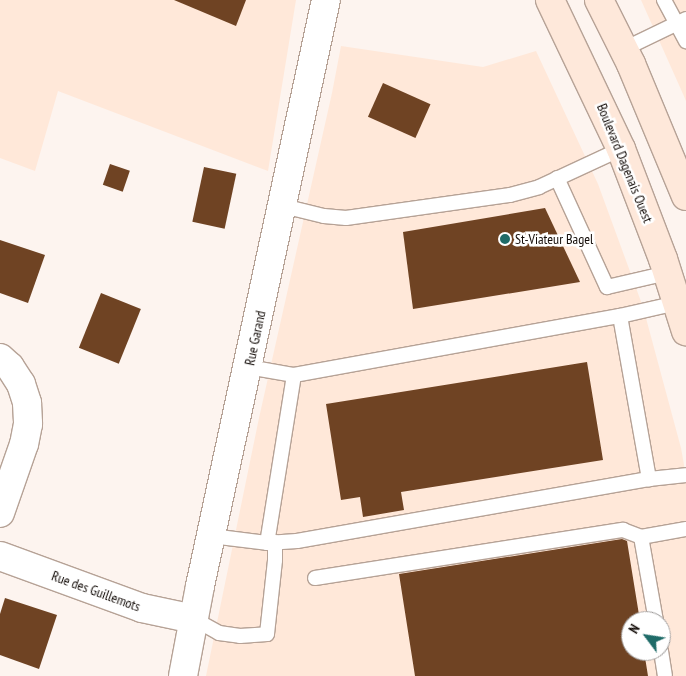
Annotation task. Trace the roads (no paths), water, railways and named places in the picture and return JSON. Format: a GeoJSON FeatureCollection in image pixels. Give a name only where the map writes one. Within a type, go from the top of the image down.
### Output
{"type":"FeatureCollection","features":[{"type":"Feature","properties":{"kind":"main road","name":"Boulevard Dagenais Ouest"},"geometry":{"type":"LineString","coordinates":[[550,0],[605,111],[621,150],[668,273],[686,332]]}},
{"type":"Feature","properties":{"kind":"main road"},"geometry":{"type":"LineString","coordinates":[[599,0],[624,49],[686,196]]}},
{"type":"Feature","properties":{"kind":"street","name":"Rue Garand"},"geometry":{"type":"LineString","coordinates":[[183,676],[211,536],[326,0]]}},
{"type":"Feature","properties":{"kind":"street"},"geometry":{"type":"LineString","coordinates":[[0,358],[10,367],[21,384],[27,403],[28,424],[24,444],[0,512]]}},
{"type":"Feature","properties":{"kind":"street","name":"Rue des Guillemots"},"geometry":{"type":"LineString","coordinates":[[0,556],[142,608],[194,619]]}},
{"type":"Feature","properties":{"kind":"lane"},"geometry":{"type":"LineString","coordinates":[[664,0],[681,21],[686,40]]}},
{"type":"Feature","properties":{"kind":"lane"},"geometry":{"type":"LineString","coordinates":[[624,49],[681,21]]}},
{"type":"Feature","properties":{"kind":"lane"},"geometry":{"type":"LineString","coordinates":[[283,206],[324,216],[346,218],[518,193],[539,187],[621,150]]}},
{"type":"Feature","properties":{"kind":"lane"},"geometry":{"type":"LineString","coordinates":[[558,178],[607,287],[668,273]]}},
{"type":"Feature","properties":{"kind":"lane"},"geometry":{"type":"LineString","coordinates":[[248,367],[294,375],[620,316],[677,302]]}},
{"type":"Feature","properties":{"kind":"lane"},"geometry":{"type":"LineString","coordinates":[[620,316],[649,479]]}},
{"type":"Feature","properties":{"kind":"lane"},"geometry":{"type":"LineString","coordinates":[[194,619],[219,634],[240,636],[267,634],[275,560],[271,543],[294,375]]}},
{"type":"Feature","properties":{"kind":"lane"},"geometry":{"type":"LineString","coordinates":[[211,536],[271,543],[297,541],[649,479],[686,475]]}},
{"type":"Feature","properties":{"kind":"lane"},"geometry":{"type":"LineString","coordinates":[[315,578],[622,530],[641,537],[686,529]]}},
{"type":"Feature","properties":{"kind":"lane"},"geometry":{"type":"LineString","coordinates":[[641,537],[654,611]]}},
{"type":"Feature","properties":{"kind":"lane"},"geometry":{"type":"LineString","coordinates":[[663,661],[665,676]]}},
{"type":"Feature","properties":{"kind":"place","name":"St-Viateur Bagel"},"geometry":{"type":"Point","coordinates":[505,239]}}]}
